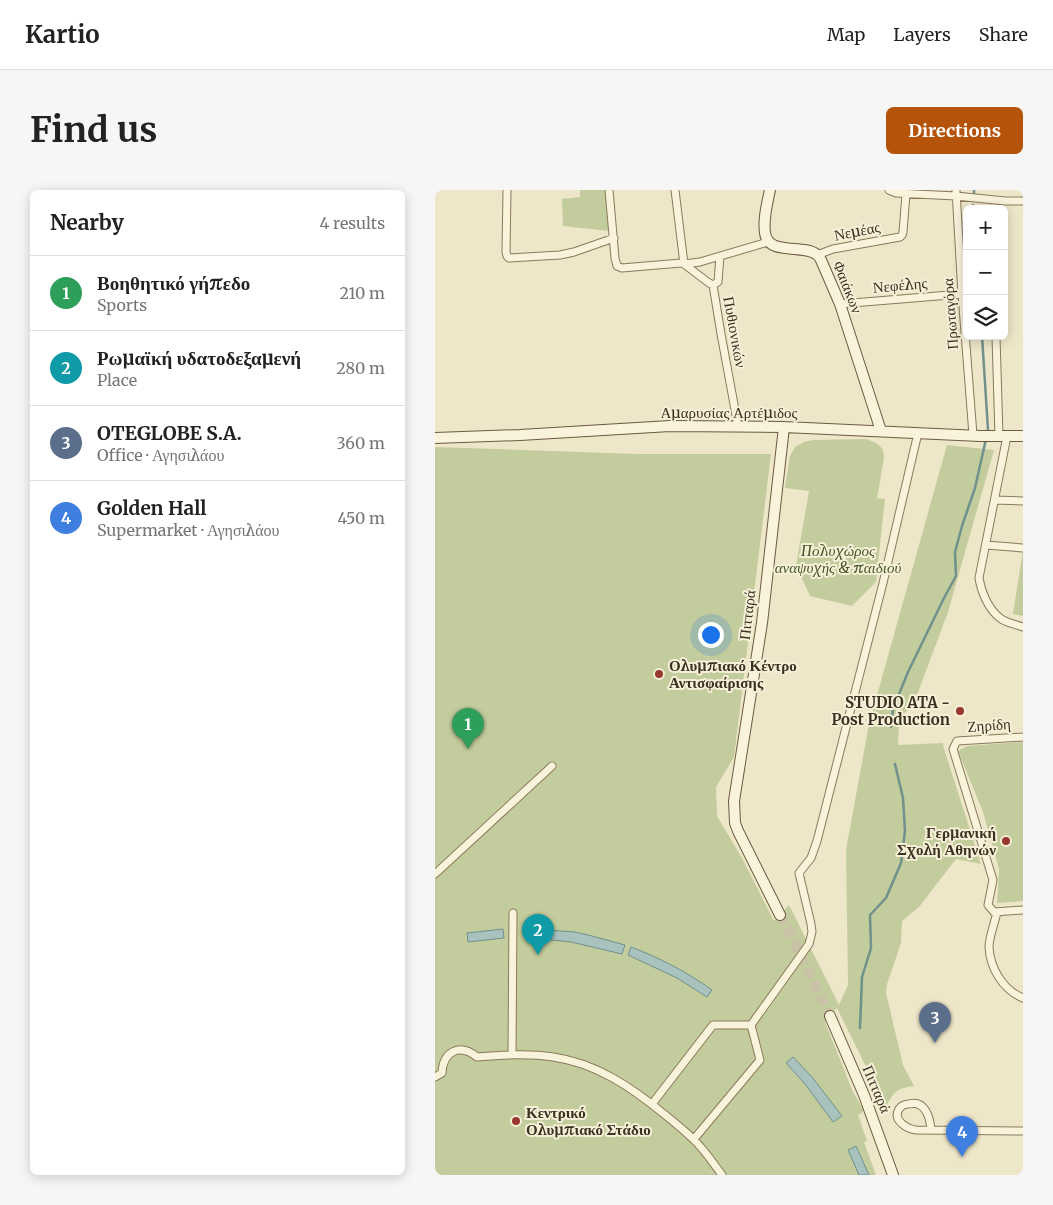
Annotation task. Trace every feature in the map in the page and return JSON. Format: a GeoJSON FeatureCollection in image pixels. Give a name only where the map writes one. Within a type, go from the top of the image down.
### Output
{"type":"FeatureCollection","features":[{"type":"Feature","properties":{"kind":"street"},"geometry":{"type":"LineString","coordinates":[[507,190],[506,252],[509,258],[560,255],[614,238]]}},
{"type":"Feature","properties":{"kind":"street"},"geometry":{"type":"LineString","coordinates":[[609,190],[616,262],[617,266],[622,268],[677,262],[684,264],[700,262],[768,242],[764,227],[770,190]]}},
{"type":"Feature","properties":{"kind":"street"},"geometry":{"type":"LineString","coordinates":[[675,190],[684,264]]}},
{"type":"Feature","properties":{"kind":"street"},"geometry":{"type":"LineString","coordinates":[[889,190],[893,193],[956,193],[1005,201],[1023,201]]}},
{"type":"Feature","properties":{"kind":"street","name":"Πρωταγόρα"},"geometry":{"type":"LineString","coordinates":[[956,193],[962,294],[976,436]]}},
{"type":"Feature","properties":{"kind":"street","name":"Νεμέας"},"geometry":{"type":"LineString","coordinates":[[817,255],[833,249],[902,235],[906,194]]}},
{"type":"Feature","properties":{"kind":"street","name":"Φαιάκων"},"geometry":{"type":"LineString","coordinates":[[768,242],[779,247],[804,250],[817,255],[825,266],[840,304],[881,431]]}},
{"type":"Feature","properties":{"kind":"street"},"geometry":{"type":"LineString","coordinates":[[713,285],[717,284],[718,281],[719,256]]}},
{"type":"Feature","properties":{"kind":"street","name":"Πυθιονικών"},"geometry":{"type":"LineString","coordinates":[[684,264],[713,285],[738,426]]}},
{"type":"Feature","properties":{"kind":"street","name":"Νεφέλης"},"geometry":{"type":"LineString","coordinates":[[840,304],[962,294]]}},
{"type":"Feature","properties":{"kind":"street"},"geometry":{"type":"LineString","coordinates":[[996,340],[1000,436],[995,500],[979,578],[993,612],[1007,622],[1023,627]]}},
{"type":"Feature","properties":{"kind":"street","name":"Αμαρυσίας Αρτέμιδος"},"geometry":{"type":"LineString","coordinates":[[435,438],[649,427],[738,426],[976,436],[1023,436]]}},
{"type":"Feature","properties":{"kind":"street","name":"Πιτταρά"},"geometry":{"type":"LineString","coordinates":[[780,915],[738,831],[735,823],[734,801],[762,623],[783,427]]}},
{"type":"Feature","properties":{"kind":"street"},"geometry":{"type":"LineString","coordinates":[[751,1025],[811,939],[811,924],[799,873],[811,858],[817,841],[883,583],[918,433]]}},
{"type":"Feature","properties":{"kind":"street"},"geometry":{"type":"LineString","coordinates":[[995,500],[1023,501]]}},
{"type":"Feature","properties":{"kind":"street"},"geometry":{"type":"LineString","coordinates":[[986,545],[1023,548]]}},
{"type":"Feature","properties":{"kind":"street","name":"Ζηρίδη"},"geometry":{"type":"LineString","coordinates":[[997,912],[994,912],[988,905],[993,880],[953,749],[957,742],[1023,737]]}},
{"type":"Feature","properties":{"kind":"street"},"geometry":{"type":"LineString","coordinates":[[435,874],[552,766]]}},
{"type":"Feature","properties":{"kind":"street"},"geometry":{"type":"LineString","coordinates":[[1023,910],[997,912],[989,946],[991,962],[999,978],[1008,988],[1023,998]]}},
{"type":"Feature","properties":{"kind":"street"},"geometry":{"type":"LineString","coordinates":[[512,1054],[513,913]]}},
{"type":"Feature","properties":{"kind":"street","name":"Πιτταρά"},"geometry":{"type":"LineString","coordinates":[[830,1016],[864,1095],[893,1175]]}},
{"type":"Feature","properties":{"kind":"street"},"geometry":{"type":"LineString","coordinates":[[652,1104],[713,1025],[751,1025]]}},
{"type":"Feature","properties":{"kind":"street"},"geometry":{"type":"LineString","coordinates":[[694,1139],[760,1060],[751,1025]]}},
{"type":"Feature","properties":{"kind":"street"},"geometry":{"type":"LineString","coordinates":[[435,1077],[441,1073],[448,1054],[454,1051],[464,1050],[477,1058],[512,1054],[553,1056],[575,1061],[609,1075],[652,1104],[694,1139],[722,1175]]}},
{"type":"Feature","properties":{"kind":"street"},"geometry":{"type":"LineString","coordinates":[[931,1130],[929,1116],[922,1106],[912,1103],[902,1106],[898,1110],[897,1115],[899,1119],[905,1127],[910,1129],[916,1130],[1023,1131]]}},
{"type":"Feature","properties":{"kind":"green space"},"geometry":{"type":"Polygon","coordinates":[[[580,190],[605,190],[609,231],[563,226],[562,199],[580,197],[580,190]]]}},
{"type":"Feature","properties":{"kind":"green space","name":"Πολυχώρος αναψυχής & παιδιού"},"geometry":{"type":"Polygon","coordinates":[[[865,439],[876,443],[883,450],[884,458],[877,498],[885,499],[876,582],[852,606],[810,596],[796,566],[809,491],[785,488],[790,456],[795,447],[813,440],[865,439]]]}},
{"type":"Feature","properties":{"kind":"green space"},"geometry":{"type":"Polygon","coordinates":[[[947,445],[994,450],[948,612],[914,703],[899,719],[898,745],[943,743],[981,864],[956,859],[919,907],[902,921],[901,943],[887,984],[886,993],[903,1065],[914,1086],[903,1088],[896,1092],[886,1107],[837,1008],[825,1022],[853,1092],[864,1111],[858,1115],[867,1141],[864,1142],[876,1175],[435,1175],[435,447],[637,454],[771,454],[734,757],[716,787],[717,816],[742,858],[774,921],[789,905],[839,1005],[848,985],[846,850],[869,724],[947,445]]]}},
{"type":"Feature","properties":{"kind":"green space"},"geometry":{"type":"Polygon","coordinates":[[[1023,550],[1023,616],[1013,614],[1023,550]]]}},
{"type":"Feature","properties":{"kind":"green space","name":"Γερμανική Σχολή Αθηνών"},"geometry":{"type":"Polygon","coordinates":[[[1023,742],[1023,901],[997,903],[999,869],[983,812],[958,751],[967,746],[1023,742]]]}},
{"type":"Feature","properties":{"kind":"water"},"geometry":{"type":"Polygon","coordinates":[[[503,929],[504,938],[468,942],[467,933],[503,929]]]}},
{"type":"Feature","properties":{"kind":"water"},"geometry":{"type":"Polygon","coordinates":[[[533,929],[575,932],[625,945],[622,954],[571,942],[532,938],[533,929]]]}},
{"type":"Feature","properties":{"kind":"water"},"geometry":{"type":"Polygon","coordinates":[[[631,947],[673,966],[712,990],[707,997],[677,978],[628,955],[631,947]]]}},
{"type":"Feature","properties":{"kind":"water"},"geometry":{"type":"Polygon","coordinates":[[[793,1057],[812,1077],[842,1116],[833,1122],[805,1084],[786,1063],[793,1057]]]}},
{"type":"Feature","properties":{"kind":"water"},"geometry":{"type":"Polygon","coordinates":[[[856,1146],[869,1175],[859,1175],[848,1150],[856,1146]]]}},
{"type":"Feature","properties":{"kind":"waterway"},"geometry":{"type":"LineString","coordinates":[[982,340],[987,434]]}},
{"type":"Feature","properties":{"kind":"waterway"},"geometry":{"type":"LineString","coordinates":[[891,727],[893,709],[908,672],[956,576],[955,552],[975,488],[986,439]]}},
{"type":"Feature","properties":{"kind":"waterway"},"geometry":{"type":"LineString","coordinates":[[860,1028],[862,977],[871,948],[870,915],[886,898],[901,863],[905,831],[903,798],[895,764]]}},
{"type":"Feature","properties":{"kind":"tunnel"},"geometry":{"type":"LineString","coordinates":[[780,915],[830,1016]]}},
{"type":"Feature","properties":{"kind":"place","name":"Ολυμπιακό Κέντρο Αντισφαίρισης"},"geometry":{"type":"Point","coordinates":[659,674]}},
{"type":"Feature","properties":{"kind":"place","name":"STUDIO ATA - Post Production"},"geometry":{"type":"Point","coordinates":[960,711]}},
{"type":"Feature","properties":{"kind":"place","name":"Βοηθητικό γήπεδο"},"geometry":{"type":"Point","coordinates":[468,749]}},
{"type":"Feature","properties":{"kind":"place","name":"Γερμανική Σχολή Αθηνών"},"geometry":{"type":"Point","coordinates":[1006,841]}},
{"type":"Feature","properties":{"kind":"place","name":"Ρωμαϊκή υδατοδεξαμενή"},"geometry":{"type":"Point","coordinates":[538,955]}},
{"type":"Feature","properties":{"kind":"place","name":"OTEGLOBE S.A."},"geometry":{"type":"Point","coordinates":[935,1043]}},
{"type":"Feature","properties":{"kind":"place","name":"Κεντρικό Ολυμπιακό Στάδιο"},"geometry":{"type":"Point","coordinates":[516,1121]}},
{"type":"Feature","properties":{"kind":"place","name":"Golden Hall"},"geometry":{"type":"Point","coordinates":[962,1157]}}]}
